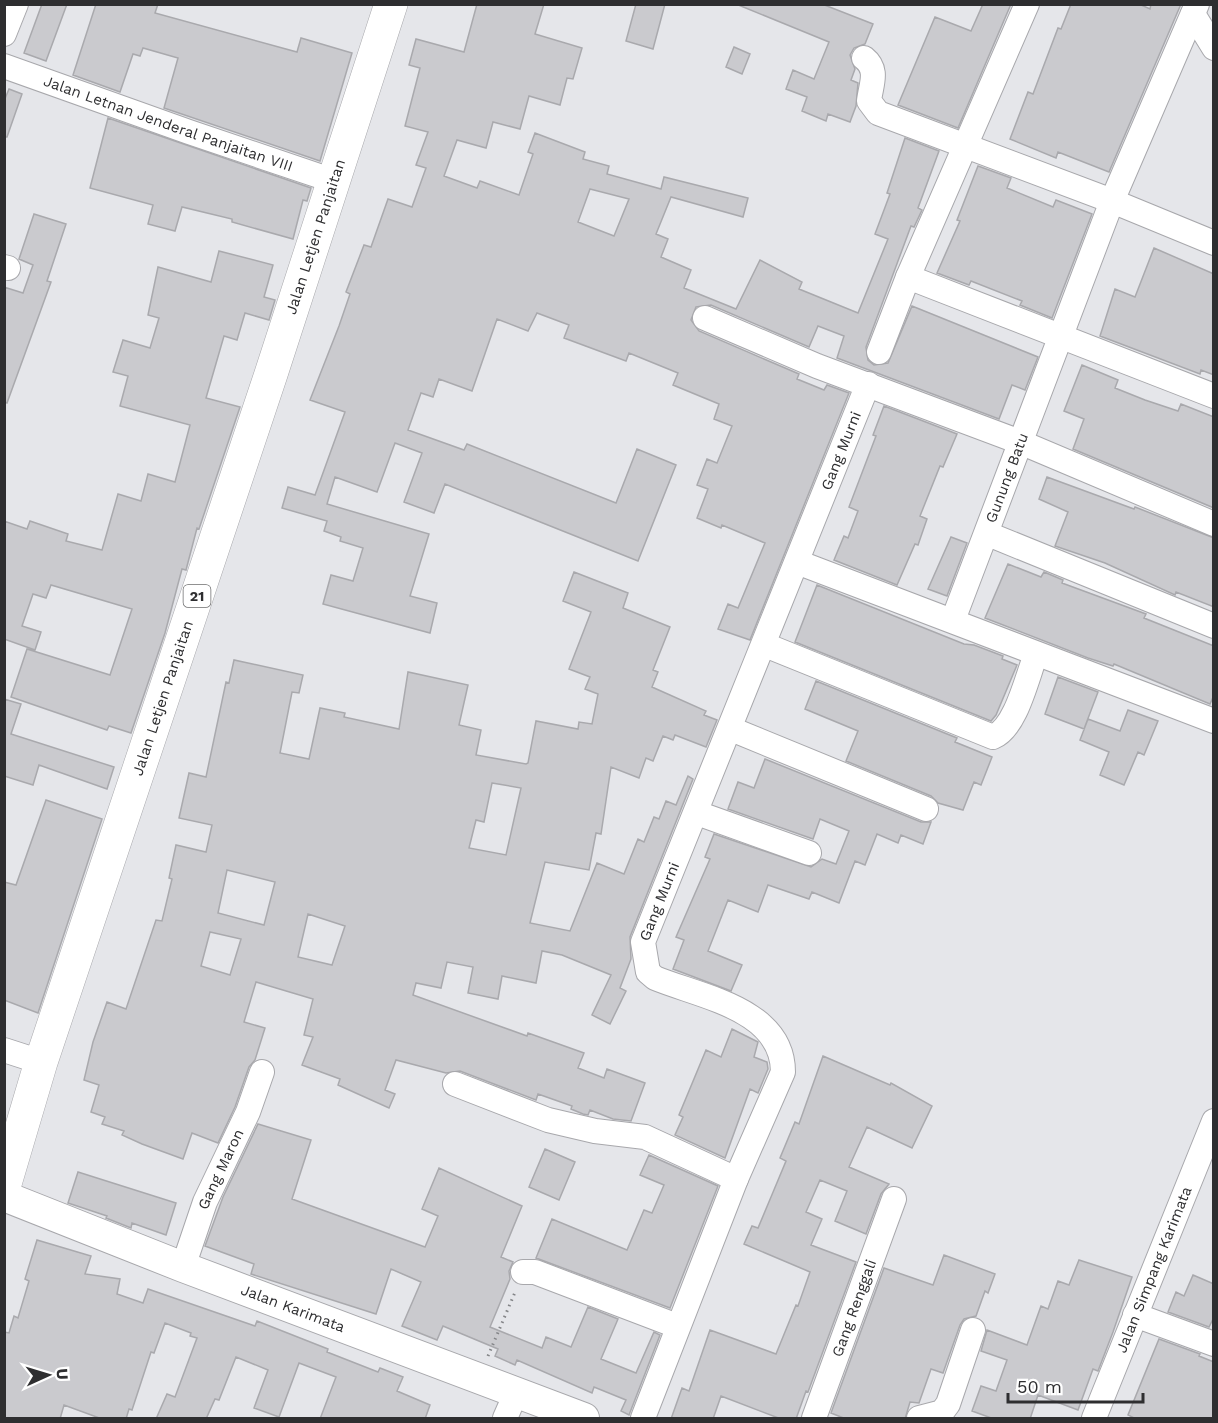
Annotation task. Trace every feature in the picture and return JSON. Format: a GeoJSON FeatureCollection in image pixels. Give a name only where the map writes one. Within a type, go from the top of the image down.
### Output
{"type":"FeatureCollection","features":[{"type":"Feature","properties":{"kind":"highway","name":"Jalan Letjen Panjaitan"},"geometry":{"type":"LineString","coordinates":[[4,1187],[41,1062],[391,4]]}},
{"type":"Feature","properties":{"kind":"main road","name":"Jalan Karimata"},"geometry":{"type":"LineString","coordinates":[[4,1196],[183,1267],[479,1379],[511,1406],[584,1419]]}},
{"type":"Feature","properties":{"kind":"street"},"geometry":{"type":"LineString","coordinates":[[4,34],[15,4]]}},
{"type":"Feature","properties":{"kind":"street"},"geometry":{"type":"LineString","coordinates":[[879,352],[908,277],[1027,4]]}},
{"type":"Feature","properties":{"kind":"street","name":"Gunung Batu"},"geometry":{"type":"LineString","coordinates":[[1195,9],[1214,48]]}},
{"type":"Feature","properties":{"kind":"street","name":"Gunung Batu"},"geometry":{"type":"LineString","coordinates":[[953,620],[1112,201],[1195,9]]}},
{"type":"Feature","properties":{"kind":"street"},"geometry":{"type":"LineString","coordinates":[[864,58],[872,65],[874,76],[870,100],[878,113],[1112,201],[1214,243]]}},
{"type":"Feature","properties":{"kind":"street","name":"Jalan Letnan Jenderal Panjaitan VIII"},"geometry":{"type":"LineString","coordinates":[[4,66],[334,181]]}},
{"type":"Feature","properties":{"kind":"street"},"geometry":{"type":"LineString","coordinates":[[908,277],[1214,396]]}},
{"type":"Feature","properties":{"kind":"street"},"geometry":{"type":"LineString","coordinates":[[705,318],[817,366],[1020,442],[1214,524]]}},
{"type":"Feature","properties":{"kind":"street","name":"Gang Murni"},"geometry":{"type":"LineString","coordinates":[[643,1419],[677,1326],[736,1179],[783,1072],[781,1053],[760,1024],[737,1008],[655,978],[648,972],[643,942],[765,645],[868,384]]}},
{"type":"Feature","properties":{"kind":"street"},"geometry":{"type":"LineString","coordinates":[[987,534],[1214,626]]}},
{"type":"Feature","properties":{"kind":"street"},"geometry":{"type":"LineString","coordinates":[[797,562],[1214,722]]}},
{"type":"Feature","properties":{"kind":"street"},"geometry":{"type":"LineString","coordinates":[[765,645],[993,738],[1005,729],[1036,654]]}},
{"type":"Feature","properties":{"kind":"street"},"geometry":{"type":"LineString","coordinates":[[731,729],[926,809]]}},
{"type":"Feature","properties":{"kind":"street"},"geometry":{"type":"LineString","coordinates":[[697,813],[809,854]]}},
{"type":"Feature","properties":{"kind":"street"},"geometry":{"type":"LineString","coordinates":[[4,1050],[41,1062]]}},
{"type":"Feature","properties":{"kind":"street","name":"Gang Maron"},"geometry":{"type":"LineString","coordinates":[[183,1267],[205,1202],[248,1112],[262,1072]]}},
{"type":"Feature","properties":{"kind":"street"},"geometry":{"type":"LineString","coordinates":[[454,1084],[548,1120],[595,1131],[645,1137],[736,1179]]}},
{"type":"Feature","properties":{"kind":"street","name":"Jalan Simpang Karimata"},"geometry":{"type":"LineString","coordinates":[[1094,1419],[1214,1121]]}},
{"type":"Feature","properties":{"kind":"street","name":"Gang Renggali"},"geometry":{"type":"LineString","coordinates":[[814,1419],[894,1199]]}},
{"type":"Feature","properties":{"kind":"street"},"geometry":{"type":"LineString","coordinates":[[523,1272],[535,1272],[677,1326]]}},
{"type":"Feature","properties":{"kind":"street"},"geometry":{"type":"LineString","coordinates":[[1135,1315],[1214,1344]]}},
{"type":"Feature","properties":{"kind":"street"},"geometry":{"type":"LineString","coordinates":[[919,1419],[942,1412],[948,1404],[973,1330]]}},
{"type":"Feature","properties":{"kind":"path"},"geometry":{"type":"LineString","coordinates":[[479,1379],[523,1272]]}},
{"type":"Feature","properties":{"kind":"building"},"geometry":{"type":"Polygon","coordinates":[[[42,4],[67,4],[46,61],[24,53],[42,4]]]}},
{"type":"Feature","properties":{"kind":"building"},"geometry":{"type":"Polygon","coordinates":[[[96,4],[158,4],[155,13],[297,52],[301,38],[352,53],[320,161],[164,108],[178,58],[143,48],[140,56],[133,54],[120,92],[73,75],[96,4]]]}},
{"type":"Feature","properties":{"kind":"building"},"geometry":{"type":"Polygon","coordinates":[[[477,4],[544,4],[535,34],[582,48],[573,79],[567,78],[560,105],[529,96],[520,129],[493,122],[486,148],[457,140],[444,176],[477,188],[480,181],[519,195],[533,154],[528,152],[535,133],[585,152],[583,159],[609,166],[607,174],[661,189],[664,177],[748,198],[743,217],[671,197],[656,234],[668,239],[661,257],[691,270],[684,288],[736,309],[760,260],[802,282],[799,289],[858,313],[888,239],[875,234],[890,194],[887,193],[905,138],[939,151],[918,208],[922,210],[914,227],[911,226],[866,347],[868,360],[874,365],[888,363],[912,306],[1038,357],[1025,390],[1012,385],[999,419],[837,358],[844,336],[818,326],[809,347],[711,305],[696,307],[691,320],[699,331],[799,374],[797,379],[824,390],[827,385],[849,393],[750,640],[718,629],[728,604],[738,608],[765,543],[722,525],[721,528],[697,518],[708,489],[697,485],[707,459],[717,463],[732,426],[714,419],[719,404],[673,385],[678,373],[629,353],[626,361],[564,338],[569,325],[537,313],[528,331],[497,319],[472,391],[439,379],[433,397],[421,393],[408,430],[464,450],[467,444],[616,503],[637,449],[676,465],[638,561],[445,484],[434,513],[404,502],[422,453],[395,443],[377,492],[335,477],[327,504],[429,534],[410,596],[437,603],[430,633],[323,604],[331,575],[353,581],[363,548],[340,541],[341,537],[324,531],[327,521],[282,508],[288,487],[315,495],[345,412],[310,400],[339,326],[350,294],[346,292],[364,245],[371,247],[388,199],[412,207],[426,168],[416,165],[428,132],[405,126],[420,68],[409,65],[416,39],[464,52],[477,4]],[[590,189],[578,222],[614,236],[629,199],[590,189]]]}},
{"type":"Feature","properties":{"kind":"building"},"geometry":{"type":"Polygon","coordinates":[[[636,4],[665,4],[653,49],[626,41],[636,4]]]}},
{"type":"Feature","properties":{"kind":"building"},"geometry":{"type":"Polygon","coordinates":[[[736,4],[822,4],[873,24],[865,44],[854,48],[850,55],[855,69],[851,80],[858,83],[856,106],[850,122],[828,114],[826,121],[802,111],[807,97],[786,89],[793,70],[814,79],[829,42],[736,4]]]}},
{"type":"Feature","properties":{"kind":"building"},"geometry":{"type":"Polygon","coordinates":[[[983,4],[1011,4],[958,128],[898,105],[935,17],[971,31],[983,4]]]}},
{"type":"Feature","properties":{"kind":"building"},"geometry":{"type":"Polygon","coordinates":[[[1071,4],[1139,4],[1150,9],[1151,4],[1181,4],[1109,172],[1058,152],[1056,158],[1010,139],[1028,92],[1033,94],[1058,28],[1061,29],[1071,4]]]}},
{"type":"Feature","properties":{"kind":"building"},"geometry":{"type":"Polygon","coordinates":[[[734,47],[750,54],[742,74],[726,67],[734,47]]]}},
{"type":"Feature","properties":{"kind":"building"},"geometry":{"type":"Polygon","coordinates":[[[9,89],[22,94],[7,137],[4,137],[4,101],[9,89]]]}},
{"type":"Feature","properties":{"kind":"building"},"geometry":{"type":"Polygon","coordinates":[[[108,118],[311,188],[307,201],[303,200],[293,239],[232,222],[232,219],[182,207],[175,231],[148,224],[153,205],[90,188],[108,118]]]}},
{"type":"Feature","properties":{"kind":"building"},"geometry":{"type":"Polygon","coordinates":[[[978,166],[1011,178],[1007,188],[1053,207],[1056,200],[1092,214],[1052,318],[1020,305],[1022,301],[971,281],[969,285],[937,273],[960,221],[957,220],[978,166]]]}},
{"type":"Feature","properties":{"kind":"building"},"geometry":{"type":"Polygon","coordinates":[[[34,214],[66,224],[47,281],[51,282],[7,403],[4,402],[4,287],[23,293],[33,265],[19,259],[34,214]]]}},
{"type":"Feature","properties":{"kind":"building"},"geometry":{"type":"Polygon","coordinates":[[[1154,248],[1214,274],[1214,375],[1201,370],[1200,374],[1100,336],[1115,289],[1135,297],[1154,248]]]}},
{"type":"Feature","properties":{"kind":"building"},"geometry":{"type":"Polygon","coordinates":[[[219,251],[273,265],[264,297],[275,300],[269,320],[245,313],[237,340],[224,336],[206,398],[240,407],[199,529],[197,528],[186,570],[182,569],[165,633],[131,733],[109,726],[107,730],[11,697],[27,649],[110,675],[132,609],[51,585],[46,598],[33,594],[22,626],[41,632],[35,650],[4,639],[4,521],[27,529],[30,521],[68,534],[66,541],[102,550],[118,494],[141,501],[148,474],[175,482],[190,425],[120,406],[128,376],[113,372],[123,340],[150,348],[159,318],[148,315],[158,267],[211,282],[219,251]]]}},
{"type":"Feature","properties":{"kind":"building"},"geometry":{"type":"Polygon","coordinates":[[[1082,365],[1118,380],[1115,388],[1145,400],[1178,411],[1181,404],[1214,417],[1214,508],[1073,449],[1084,419],[1064,411],[1082,365]]]}},
{"type":"Feature","properties":{"kind":"building"},"geometry":{"type":"Polygon","coordinates":[[[884,406],[957,434],[943,467],[940,466],[920,516],[927,519],[918,545],[915,544],[897,585],[834,560],[844,536],[848,538],[858,511],[849,507],[876,436],[873,435],[884,406]]]}},
{"type":"Feature","properties":{"kind":"building"},"geometry":{"type":"Polygon","coordinates":[[[1047,477],[1134,509],[1135,507],[1214,538],[1214,607],[1176,592],[1175,595],[1105,563],[1055,546],[1068,512],[1039,499],[1047,477]]]}},
{"type":"Feature","properties":{"kind":"building"},"geometry":{"type":"Polygon","coordinates":[[[951,537],[967,543],[947,596],[928,589],[951,537]]]}},
{"type":"Feature","properties":{"kind":"building"},"geometry":{"type":"Polygon","coordinates":[[[1008,564],[1041,577],[1044,572],[1063,580],[1062,583],[1146,614],[1144,618],[1214,646],[1214,695],[1210,704],[1114,664],[1113,666],[1088,658],[985,618],[1008,564]]]}},
{"type":"Feature","properties":{"kind":"building"},"geometry":{"type":"Polygon","coordinates":[[[574,572],[628,593],[623,608],[670,627],[653,670],[658,672],[652,687],[706,711],[704,715],[717,720],[706,747],[675,735],[673,740],[663,736],[653,761],[646,758],[639,778],[611,767],[601,834],[596,833],[589,870],[545,862],[530,923],[570,931],[597,863],[624,874],[638,839],[644,842],[654,817],[659,819],[666,801],[676,805],[688,776],[693,779],[630,937],[631,959],[620,988],[626,991],[610,1024],[592,1015],[611,975],[562,955],[542,951],[536,983],[502,976],[498,999],[468,993],[473,967],[447,962],[441,988],[416,983],[413,995],[527,1036],[528,1033],[584,1053],[578,1068],[604,1078],[607,1069],[645,1083],[631,1121],[613,1119],[590,1110],[588,1115],[583,1114],[571,1109],[572,1106],[538,1094],[536,1100],[460,1071],[446,1073],[396,1060],[385,1090],[395,1094],[389,1108],[338,1085],[340,1079],[302,1065],[313,1037],[304,1035],[313,999],[256,982],[244,1022],[265,1028],[255,1060],[249,1067],[235,1107],[218,1143],[192,1133],[183,1159],[142,1144],[122,1135],[124,1131],[102,1124],[105,1117],[91,1112],[99,1085],[84,1080],[93,1042],[107,1002],[126,1009],[156,920],[162,921],[172,879],[169,878],[176,845],[206,852],[212,825],[179,818],[189,773],[206,777],[226,682],[229,683],[234,660],[303,675],[299,693],[292,692],[280,753],[309,759],[320,708],[345,713],[344,717],[399,729],[408,672],[468,685],[459,725],[481,730],[476,755],[526,764],[536,721],[578,729],[579,722],[592,724],[598,694],[585,689],[590,677],[569,669],[591,612],[563,601],[574,572]],[[492,783],[484,822],[476,820],[469,848],[506,855],[521,788],[492,783]],[[227,870],[218,913],[264,925],[275,882],[227,870]],[[308,914],[298,957],[332,965],[345,926],[308,914]],[[210,932],[201,966],[230,975],[241,939],[210,932]]]}},
{"type":"Feature","properties":{"kind":"building"},"geometry":{"type":"Polygon","coordinates":[[[817,585],[964,644],[974,645],[1003,656],[1002,659],[1017,665],[996,715],[991,721],[795,642],[817,585]]]}},
{"type":"Feature","properties":{"kind":"building"},"geometry":{"type":"Polygon","coordinates":[[[1058,677],[1098,692],[1084,729],[1045,714],[1058,677]]]}},
{"type":"Feature","properties":{"kind":"building"},"geometry":{"type":"Polygon","coordinates":[[[816,681],[957,738],[955,742],[992,757],[981,785],[974,782],[963,810],[938,803],[931,796],[846,761],[858,731],[805,709],[816,681]]]}},
{"type":"Feature","properties":{"kind":"building"},"geometry":{"type":"Polygon","coordinates":[[[4,699],[21,704],[11,734],[114,767],[107,789],[39,765],[33,785],[4,776],[4,699]]]}},
{"type":"Feature","properties":{"kind":"building"},"geometry":{"type":"Polygon","coordinates":[[[1128,710],[1158,721],[1144,755],[1138,752],[1124,785],[1100,775],[1109,752],[1080,740],[1088,719],[1120,731],[1128,710]]]}},
{"type":"Feature","properties":{"kind":"building"},"geometry":{"type":"Polygon","coordinates":[[[765,759],[921,822],[931,822],[923,844],[901,835],[898,843],[877,834],[865,865],[855,861],[839,903],[812,892],[809,899],[768,885],[758,912],[728,900],[708,951],[742,965],[731,991],[673,969],[684,940],[676,937],[710,859],[705,857],[714,834],[811,867],[822,859],[836,864],[849,831],[820,819],[813,839],[728,809],[738,782],[754,788],[765,759]]]}},
{"type":"Feature","properties":{"kind":"building"},"geometry":{"type":"Polygon","coordinates":[[[46,800],[102,819],[38,1013],[4,1000],[4,882],[16,885],[46,800]]]}},
{"type":"Feature","properties":{"kind":"building"},"geometry":{"type":"Polygon","coordinates":[[[732,1029],[758,1042],[754,1057],[767,1062],[768,1069],[758,1093],[750,1089],[725,1158],[675,1135],[683,1117],[679,1115],[706,1050],[721,1057],[732,1029]]]}},
{"type":"Feature","properties":{"kind":"building"},"geometry":{"type":"Polygon","coordinates":[[[823,1056],[890,1085],[891,1083],[932,1106],[912,1148],[867,1127],[849,1167],[889,1184],[881,1194],[866,1234],[835,1221],[847,1191],[820,1180],[806,1212],[822,1219],[811,1245],[856,1262],[796,1419],[781,1419],[721,1396],[713,1419],[671,1419],[682,1388],[689,1391],[710,1330],[776,1354],[796,1305],[798,1306],[810,1272],[744,1244],[752,1226],[758,1228],[786,1161],[780,1158],[795,1122],[799,1124],[823,1056]]]}},
{"type":"Feature","properties":{"kind":"building"},"geometry":{"type":"Polygon","coordinates":[[[258,1124],[311,1140],[292,1199],[425,1247],[438,1216],[422,1209],[439,1168],[522,1206],[501,1257],[513,1262],[509,1271],[510,1279],[490,1327],[542,1348],[546,1337],[571,1347],[588,1307],[618,1319],[601,1359],[636,1373],[654,1332],[660,1335],[629,1415],[621,1411],[626,1400],[594,1387],[592,1393],[517,1360],[515,1365],[495,1356],[498,1349],[443,1326],[437,1340],[402,1326],[421,1282],[391,1269],[376,1314],[251,1274],[254,1264],[205,1246],[223,1197],[258,1124]]]}},
{"type":"Feature","properties":{"kind":"building"},"geometry":{"type":"Polygon","coordinates":[[[545,1149],[575,1162],[559,1200],[529,1187],[545,1149]]]}},
{"type":"Feature","properties":{"kind":"building"},"geometry":{"type":"Polygon","coordinates":[[[649,1155],[718,1186],[670,1308],[536,1258],[552,1219],[627,1250],[644,1210],[652,1213],[664,1185],[640,1175],[649,1155]]]}},
{"type":"Feature","properties":{"kind":"building"},"geometry":{"type":"Polygon","coordinates":[[[78,1172],[176,1203],[166,1235],[132,1223],[131,1228],[106,1218],[107,1216],[68,1203],[78,1172]]]}},
{"type":"Feature","properties":{"kind":"building"},"geometry":{"type":"Polygon","coordinates":[[[37,1240],[91,1256],[85,1274],[120,1279],[117,1294],[143,1303],[148,1289],[255,1326],[257,1321],[378,1372],[380,1368],[403,1377],[397,1391],[430,1405],[425,1419],[320,1419],[336,1377],[299,1363],[279,1417],[254,1408],[268,1370],[236,1357],[219,1400],[215,1399],[206,1419],[156,1419],[167,1394],[175,1397],[197,1338],[190,1336],[191,1333],[165,1323],[154,1353],[151,1352],[132,1410],[129,1409],[126,1419],[102,1419],[64,1405],[60,1419],[4,1419],[4,1332],[9,1333],[14,1316],[18,1318],[29,1281],[25,1279],[37,1240]]]}},
{"type":"Feature","properties":{"kind":"building"},"geometry":{"type":"Polygon","coordinates":[[[944,1255],[995,1274],[988,1293],[985,1291],[976,1316],[964,1319],[960,1325],[943,1373],[931,1369],[919,1403],[910,1402],[905,1419],[846,1419],[831,1413],[884,1268],[933,1285],[944,1255]]]}},
{"type":"Feature","properties":{"kind":"building"},"geometry":{"type":"Polygon","coordinates":[[[1079,1260],[1132,1277],[1098,1371],[1093,1369],[1078,1410],[1038,1395],[1030,1419],[994,1419],[972,1411],[981,1386],[996,1391],[1007,1360],[981,1351],[987,1330],[1027,1345],[1041,1306],[1048,1309],[1058,1281],[1069,1285],[1079,1260]]]}},
{"type":"Feature","properties":{"kind":"building"},"geometry":{"type":"Polygon","coordinates":[[[1193,1275],[1214,1284],[1214,1317],[1209,1327],[1168,1312],[1176,1292],[1184,1296],[1193,1275]]]}},
{"type":"Feature","properties":{"kind":"building"},"geometry":{"type":"Polygon","coordinates":[[[1159,1339],[1200,1354],[1199,1356],[1214,1362],[1214,1419],[1136,1419],[1128,1415],[1159,1339]]]}}]}
